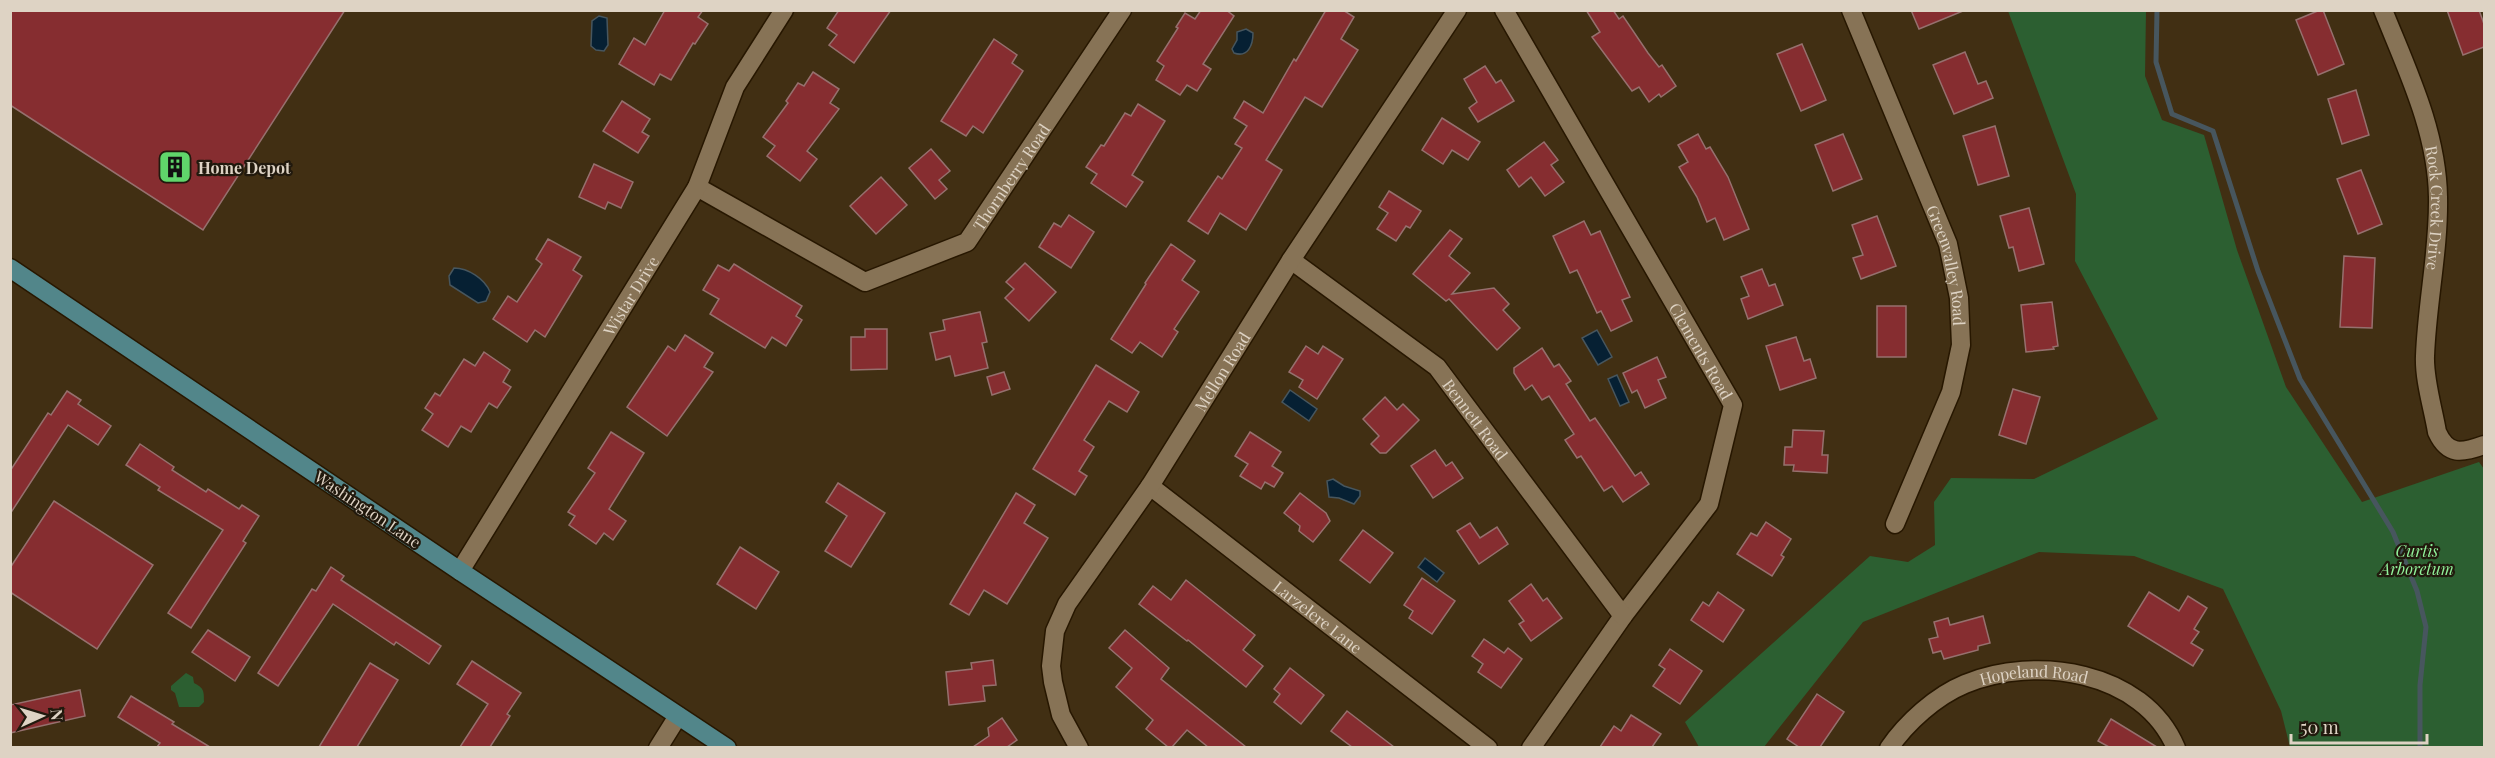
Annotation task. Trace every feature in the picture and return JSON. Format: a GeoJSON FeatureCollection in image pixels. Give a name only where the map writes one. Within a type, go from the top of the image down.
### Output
{"type":"FeatureCollection","features":[{"type":"Feature","properties":{"kind":"main road","name":"Washington Lane"},"geometry":{"type":"LineString","coordinates":[[10,268],[460,571],[727,747]]}},
{"type":"Feature","properties":{"kind":"street","name":"Wistar Drive"},"geometry":{"type":"LineString","coordinates":[[460,571],[697,187],[735,87],[784,10]]}},
{"type":"Feature","properties":{"kind":"street","name":"Thornberry Road"},"geometry":{"type":"LineString","coordinates":[[697,187],[865,282],[967,242],[1122,10]]}},
{"type":"Feature","properties":{"kind":"street","name":"Mellon Road"},"geometry":{"type":"LineString","coordinates":[[1080,747],[1069,731],[1056,699],[1052,666],[1055,631],[1067,604],[1150,486],[1292,260],[1457,10]]}},
{"type":"Feature","properties":{"kind":"street","name":"Clements Road"},"geometry":{"type":"LineString","coordinates":[[1504,10],[1733,405],[1709,504],[1623,616],[1531,747]]}},
{"type":"Feature","properties":{"kind":"street","name":"Greenvalley Road"},"geometry":{"type":"LineString","coordinates":[[1851,10],[1948,244],[1959,298],[1961,345],[1951,392],[1895,524]]}},
{"type":"Feature","properties":{"kind":"street","name":"Rock Creek Drive"},"geometry":{"type":"LineString","coordinates":[[2383,10],[2427,123],[2434,157],[2438,196],[2436,252],[2425,358],[2437,432],[2446,447],[2451,450],[2468,451],[2484,445]]}},
{"type":"Feature","properties":{"kind":"street","name":"Bennett Road"},"geometry":{"type":"LineString","coordinates":[[1292,260],[1437,367],[1623,616]]}},
{"type":"Feature","properties":{"kind":"street","name":"Larzelere Lane"},"geometry":{"type":"LineString","coordinates":[[1150,486],[1488,747]]}},
{"type":"Feature","properties":{"kind":"street","name":"Hopeland Road"},"geometry":{"type":"LineString","coordinates":[[1889,747],[1927,708],[1963,685],[2004,672],[2041,670],[2088,677],[2132,696],[2145,704],[2165,726],[2176,747]]}},
{"type":"Feature","properties":{"kind":"street"},"geometry":{"type":"LineString","coordinates":[[658,747],[678,716]]}},
{"type":"Feature","properties":{"kind":"green space","name":"Curtis Arboretum"},"geometry":{"type":"Polygon","coordinates":[[[2008,11],[2146,11],[2145,76],[2162,120],[2204,135],[2237,250],[2286,387],[2362,502],[2479,462],[2484,469],[2484,747],[2290,747],[2281,711],[2223,589],[2134,556],[2039,552],[1863,622],[1764,747],[1699,747],[1685,722],[1870,556],[1908,562],[1935,545],[1934,502],[1951,478],[2034,479],[2158,419],[2075,261],[2076,194],[2008,11]]]}},
{"type":"Feature","properties":{"kind":"green space"},"geometry":{"type":"Polygon","coordinates":[[[186,673],[193,677],[194,683],[203,690],[204,702],[199,707],[179,707],[175,693],[171,690],[171,686],[186,673]]]}},
{"type":"Feature","properties":{"kind":"water"},"geometry":{"type":"Polygon","coordinates":[[[599,16],[607,18],[608,45],[604,51],[596,50],[591,46],[592,21],[599,16]]]}},
{"type":"Feature","properties":{"kind":"water"},"geometry":{"type":"Polygon","coordinates":[[[1246,29],[1253,33],[1251,46],[1243,54],[1234,53],[1232,49],[1237,40],[1237,32],[1246,29]]]}},
{"type":"Feature","properties":{"kind":"water"},"geometry":{"type":"Polygon","coordinates":[[[454,268],[470,272],[488,287],[490,292],[486,301],[478,303],[450,285],[449,276],[454,268]]]}},
{"type":"Feature","properties":{"kind":"water"},"geometry":{"type":"Polygon","coordinates":[[[1597,330],[1612,357],[1598,365],[1582,338],[1597,330]]]}},
{"type":"Feature","properties":{"kind":"water"},"geometry":{"type":"Polygon","coordinates":[[[1617,375],[1629,402],[1620,406],[1608,379],[1617,375]]]}},
{"type":"Feature","properties":{"kind":"water"},"geometry":{"type":"Polygon","coordinates":[[[1290,390],[1317,409],[1309,421],[1282,402],[1290,390]]]}},
{"type":"Feature","properties":{"kind":"water"},"geometry":{"type":"Polygon","coordinates":[[[1333,479],[1344,486],[1360,491],[1360,496],[1354,504],[1329,497],[1327,481],[1333,479]]]}},
{"type":"Feature","properties":{"kind":"water"},"geometry":{"type":"Polygon","coordinates":[[[1425,558],[1444,573],[1437,582],[1418,567],[1425,558]]]}},
{"type":"Feature","properties":{"kind":"building","name":"Home Depot"},"geometry":{"type":"Polygon","coordinates":[[[10,10],[345,10],[203,230],[10,105],[10,10]]]}},
{"type":"Feature","properties":{"kind":"building"},"geometry":{"type":"Polygon","coordinates":[[[665,10],[703,10],[698,17],[708,24],[695,44],[693,43],[671,80],[660,74],[654,85],[619,64],[634,38],[645,45],[665,10]]]}},
{"type":"Feature","properties":{"kind":"building"},"geometry":{"type":"Polygon","coordinates":[[[839,10],[891,10],[854,63],[829,45],[837,35],[827,28],[839,10]]]}},
{"type":"Feature","properties":{"kind":"building"},"geometry":{"type":"Polygon","coordinates":[[[1201,10],[1226,10],[1234,16],[1203,64],[1211,69],[1197,91],[1187,85],[1180,95],[1156,80],[1164,66],[1157,61],[1185,13],[1195,19],[1201,10]]]}},
{"type":"Feature","properties":{"kind":"building"},"geometry":{"type":"Polygon","coordinates":[[[1326,10],[1343,10],[1354,17],[1341,39],[1358,50],[1322,107],[1305,97],[1266,160],[1282,170],[1246,230],[1220,213],[1208,234],[1188,221],[1218,176],[1222,179],[1242,148],[1235,144],[1247,126],[1234,118],[1244,101],[1263,113],[1326,10]]]}},
{"type":"Feature","properties":{"kind":"building"},"geometry":{"type":"Polygon","coordinates":[[[1586,10],[1613,10],[1619,19],[1623,16],[1648,53],[1659,67],[1662,65],[1676,86],[1661,97],[1659,94],[1649,102],[1639,87],[1632,91],[1592,37],[1600,32],[1586,10]]]}},
{"type":"Feature","properties":{"kind":"building"},"geometry":{"type":"Polygon","coordinates":[[[1911,10],[1963,10],[1963,11],[1919,29],[1911,10]]]}},
{"type":"Feature","properties":{"kind":"building"},"geometry":{"type":"Polygon","coordinates":[[[2323,10],[2344,64],[2318,75],[2296,20],[2323,10]]]}},
{"type":"Feature","properties":{"kind":"building"},"geometry":{"type":"Polygon","coordinates":[[[2447,10],[2479,10],[2484,24],[2484,47],[2463,55],[2447,10]]]}},
{"type":"Feature","properties":{"kind":"building"},"geometry":{"type":"Polygon","coordinates":[[[994,39],[1017,55],[1012,63],[1023,71],[983,133],[973,126],[966,136],[941,121],[994,39]]]}},
{"type":"Feature","properties":{"kind":"building"},"geometry":{"type":"Polygon","coordinates":[[[1802,44],[1826,100],[1801,111],[1777,54],[1802,44]]]}},
{"type":"Feature","properties":{"kind":"building"},"geometry":{"type":"Polygon","coordinates":[[[1965,52],[1978,84],[1986,81],[1993,98],[1954,114],[1933,65],[1965,52]]]}},
{"type":"Feature","properties":{"kind":"building"},"geometry":{"type":"Polygon","coordinates":[[[1485,66],[1496,83],[1501,80],[1514,101],[1478,122],[1469,108],[1477,102],[1464,79],[1485,66]]]}},
{"type":"Feature","properties":{"kind":"building"},"geometry":{"type":"Polygon","coordinates":[[[813,72],[839,89],[830,103],[839,109],[807,151],[817,159],[800,181],[767,156],[775,146],[763,137],[788,103],[786,101],[798,83],[804,86],[813,72]]]}},
{"type":"Feature","properties":{"kind":"building"},"geometry":{"type":"Polygon","coordinates":[[[2356,90],[2369,135],[2342,144],[2328,99],[2356,90]]]}},
{"type":"Feature","properties":{"kind":"building"},"geometry":{"type":"Polygon","coordinates":[[[622,101],[650,119],[642,132],[649,136],[638,153],[603,131],[622,101]]]}},
{"type":"Feature","properties":{"kind":"building"},"geometry":{"type":"Polygon","coordinates":[[[1138,104],[1165,121],[1132,175],[1143,182],[1126,207],[1091,183],[1097,174],[1086,167],[1101,145],[1104,146],[1125,113],[1131,116],[1138,104]]]}},
{"type":"Feature","properties":{"kind":"building"},"geometry":{"type":"Polygon","coordinates":[[[1442,118],[1480,142],[1468,160],[1452,150],[1443,164],[1422,150],[1442,118]]]}},
{"type":"Feature","properties":{"kind":"building"},"geometry":{"type":"Polygon","coordinates":[[[1995,126],[2009,176],[1978,185],[1963,136],[1995,126]]]}},
{"type":"Feature","properties":{"kind":"building"},"geometry":{"type":"Polygon","coordinates":[[[1698,134],[1706,149],[1710,147],[1728,177],[1749,229],[1724,240],[1715,218],[1707,222],[1697,197],[1679,167],[1688,162],[1678,145],[1698,134]]]}},
{"type":"Feature","properties":{"kind":"building"},"geometry":{"type":"Polygon","coordinates":[[[1843,134],[1862,179],[1833,191],[1815,145],[1843,134]]]}},
{"type":"Feature","properties":{"kind":"building"},"geometry":{"type":"Polygon","coordinates":[[[1544,142],[1558,160],[1551,165],[1564,182],[1545,196],[1531,177],[1519,187],[1507,170],[1544,142]]]}},
{"type":"Feature","properties":{"kind":"building"},"geometry":{"type":"Polygon","coordinates":[[[931,149],[950,171],[939,180],[947,189],[935,199],[909,168],[931,149]]]}},
{"type":"Feature","properties":{"kind":"building"},"geometry":{"type":"Polygon","coordinates":[[[594,164],[633,182],[621,208],[608,202],[605,209],[579,197],[594,164]]]}},
{"type":"Feature","properties":{"kind":"building"},"geometry":{"type":"Polygon","coordinates":[[[2361,170],[2382,224],[2358,234],[2337,179],[2361,170]]]}},
{"type":"Feature","properties":{"kind":"building"},"geometry":{"type":"Polygon","coordinates":[[[881,177],[907,205],[876,234],[850,206],[881,177]]]}},
{"type":"Feature","properties":{"kind":"building"},"geometry":{"type":"Polygon","coordinates":[[[1389,191],[1421,211],[1410,228],[1406,226],[1396,241],[1377,229],[1388,213],[1379,207],[1389,191]]]}},
{"type":"Feature","properties":{"kind":"building"},"geometry":{"type":"Polygon","coordinates":[[[2029,208],[2044,264],[2019,271],[2013,247],[2009,248],[2000,216],[2029,208]]]}},
{"type":"Feature","properties":{"kind":"building"},"geometry":{"type":"Polygon","coordinates":[[[1069,215],[1094,232],[1071,268],[1039,247],[1054,223],[1061,227],[1069,215]]]}},
{"type":"Feature","properties":{"kind":"building"},"geometry":{"type":"Polygon","coordinates":[[[1877,216],[1896,266],[1861,279],[1853,258],[1863,255],[1852,225],[1877,216]]]}},
{"type":"Feature","properties":{"kind":"building"},"geometry":{"type":"Polygon","coordinates":[[[1584,221],[1591,235],[1600,231],[1630,297],[1622,300],[1632,321],[1611,331],[1601,311],[1597,313],[1577,270],[1570,273],[1553,236],[1584,221]]]}},
{"type":"Feature","properties":{"kind":"building"},"geometry":{"type":"Polygon","coordinates":[[[1450,230],[1462,239],[1449,256],[1470,273],[1452,294],[1494,288],[1509,304],[1503,310],[1520,328],[1497,350],[1449,299],[1446,301],[1413,274],[1450,230]]]}},
{"type":"Feature","properties":{"kind":"building"},"geometry":{"type":"Polygon","coordinates":[[[548,239],[581,257],[573,270],[582,276],[545,337],[535,330],[527,342],[493,319],[508,296],[517,302],[542,264],[536,259],[548,239]]]}},
{"type":"Feature","properties":{"kind":"building"},"geometry":{"type":"Polygon","coordinates":[[[1171,244],[1195,261],[1182,280],[1199,292],[1174,329],[1178,332],[1162,357],[1140,342],[1132,353],[1111,339],[1171,244]]]}},
{"type":"Feature","properties":{"kind":"building"},"geometry":{"type":"Polygon","coordinates":[[[2344,256],[2375,258],[2372,328],[2340,327],[2344,256]]]}},
{"type":"Feature","properties":{"kind":"building"},"geometry":{"type":"Polygon","coordinates":[[[1025,263],[1056,292],[1029,321],[1005,298],[1014,289],[1006,282],[1025,263]]]}},
{"type":"Feature","properties":{"kind":"building"},"geometry":{"type":"Polygon","coordinates":[[[734,264],[802,306],[796,316],[802,320],[786,346],[772,337],[765,348],[710,314],[719,299],[703,290],[718,265],[729,271],[734,264]]]}},
{"type":"Feature","properties":{"kind":"building"},"geometry":{"type":"Polygon","coordinates":[[[1762,269],[1769,286],[1775,284],[1783,305],[1748,319],[1741,299],[1749,296],[1741,277],[1762,269]]]}},
{"type":"Feature","properties":{"kind":"building"},"geometry":{"type":"Polygon","coordinates":[[[2052,302],[2058,346],[2053,347],[2054,349],[2026,352],[2021,305],[2052,302]]]}},
{"type":"Feature","properties":{"kind":"building"},"geometry":{"type":"Polygon","coordinates":[[[1877,306],[1906,306],[1906,357],[1877,357],[1877,306]]]}},
{"type":"Feature","properties":{"kind":"building"},"geometry":{"type":"Polygon","coordinates":[[[980,312],[987,342],[982,343],[988,368],[955,376],[950,356],[936,360],[930,333],[945,330],[943,320],[980,312]]]}},
{"type":"Feature","properties":{"kind":"building"},"geometry":{"type":"Polygon","coordinates":[[[865,329],[887,329],[887,369],[851,370],[851,337],[865,337],[865,329]]]}},
{"type":"Feature","properties":{"kind":"building"},"geometry":{"type":"Polygon","coordinates":[[[685,335],[713,353],[704,367],[713,372],[667,436],[627,407],[668,346],[675,351],[685,335]]]}},
{"type":"Feature","properties":{"kind":"building"},"geometry":{"type":"Polygon","coordinates":[[[1796,337],[1804,361],[1810,359],[1816,378],[1780,390],[1766,346],[1796,337]]]}},
{"type":"Feature","properties":{"kind":"building"},"geometry":{"type":"Polygon","coordinates":[[[1306,346],[1318,354],[1323,346],[1343,359],[1317,399],[1299,387],[1303,380],[1289,372],[1306,346]]]}},
{"type":"Feature","properties":{"kind":"building"},"geometry":{"type":"Polygon","coordinates":[[[1542,348],[1554,367],[1559,364],[1571,381],[1566,384],[1590,421],[1595,418],[1635,476],[1641,472],[1649,484],[1623,502],[1612,486],[1604,491],[1581,456],[1577,458],[1565,440],[1574,434],[1549,396],[1542,400],[1532,385],[1525,390],[1514,373],[1514,368],[1542,348]]]}},
{"type":"Feature","properties":{"kind":"building"},"geometry":{"type":"Polygon","coordinates":[[[484,352],[510,370],[503,382],[511,387],[497,408],[489,403],[471,432],[461,426],[448,447],[422,430],[433,414],[425,408],[435,393],[440,396],[464,359],[475,366],[484,352]]]}},
{"type":"Feature","properties":{"kind":"building"},"geometry":{"type":"Polygon","coordinates":[[[1657,357],[1666,377],[1658,380],[1666,398],[1645,408],[1637,390],[1632,393],[1623,373],[1657,357]]]}},
{"type":"Feature","properties":{"kind":"building"},"geometry":{"type":"Polygon","coordinates":[[[1096,365],[1139,392],[1127,412],[1109,401],[1084,440],[1094,447],[1079,471],[1087,476],[1075,495],[1033,469],[1096,365]]]}},
{"type":"Feature","properties":{"kind":"building"},"geometry":{"type":"Polygon","coordinates":[[[1004,372],[1010,389],[992,395],[987,377],[1004,372]]]}},
{"type":"Feature","properties":{"kind":"building"},"geometry":{"type":"Polygon","coordinates":[[[2013,389],[2040,397],[2026,444],[1999,435],[2013,389]]]}},
{"type":"Feature","properties":{"kind":"building"},"geometry":{"type":"Polygon","coordinates":[[[67,391],[81,400],[78,404],[111,426],[98,445],[68,425],[10,514],[10,471],[48,413],[51,415],[67,391]]]}},
{"type":"Feature","properties":{"kind":"building"},"geometry":{"type":"Polygon","coordinates":[[[1385,397],[1397,410],[1403,404],[1419,420],[1386,453],[1380,453],[1371,444],[1379,436],[1363,419],[1385,397]]]}},
{"type":"Feature","properties":{"kind":"building"},"geometry":{"type":"Polygon","coordinates":[[[1793,430],[1824,431],[1822,455],[1828,455],[1827,473],[1793,471],[1794,465],[1784,465],[1785,447],[1792,447],[1793,430]]]}},
{"type":"Feature","properties":{"kind":"building"},"geometry":{"type":"Polygon","coordinates":[[[611,432],[644,453],[609,509],[626,521],[613,540],[604,533],[596,544],[569,525],[575,516],[568,512],[595,473],[588,468],[611,432]]]}},
{"type":"Feature","properties":{"kind":"building"},"geometry":{"type":"Polygon","coordinates":[[[1250,432],[1281,452],[1272,466],[1283,473],[1274,487],[1265,482],[1261,489],[1240,476],[1248,464],[1235,456],[1250,432]]]}},
{"type":"Feature","properties":{"kind":"building"},"geometry":{"type":"Polygon","coordinates":[[[140,444],[174,467],[172,470],[206,492],[208,489],[239,509],[242,505],[259,516],[243,541],[246,543],[191,628],[168,613],[223,530],[158,490],[160,487],[126,465],[140,444]]]}},
{"type":"Feature","properties":{"kind":"building"},"geometry":{"type":"Polygon","coordinates":[[[1435,450],[1446,466],[1452,462],[1463,478],[1433,498],[1411,466],[1435,450]]]}},
{"type":"Feature","properties":{"kind":"building"},"geometry":{"type":"Polygon","coordinates":[[[838,483],[885,513],[851,567],[825,551],[847,516],[826,502],[838,483]]]}},
{"type":"Feature","properties":{"kind":"building"},"geometry":{"type":"Polygon","coordinates":[[[1016,493],[1035,505],[1024,523],[1048,538],[1007,604],[984,590],[969,615],[950,604],[1016,493]]]}},
{"type":"Feature","properties":{"kind":"building"},"geometry":{"type":"Polygon","coordinates":[[[1300,493],[1326,513],[1330,521],[1313,542],[1299,531],[1300,526],[1284,513],[1300,493]]]}},
{"type":"Feature","properties":{"kind":"building"},"geometry":{"type":"Polygon","coordinates":[[[54,501],[153,565],[97,649],[10,592],[10,568],[54,501]]]}},
{"type":"Feature","properties":{"kind":"building"},"geometry":{"type":"Polygon","coordinates":[[[1766,522],[1791,539],[1781,555],[1784,557],[1772,576],[1737,554],[1751,533],[1757,536],[1766,522]]]}},
{"type":"Feature","properties":{"kind":"building"},"geometry":{"type":"Polygon","coordinates":[[[1470,523],[1480,538],[1497,527],[1508,544],[1479,564],[1457,531],[1470,523]]]}},
{"type":"Feature","properties":{"kind":"building"},"geometry":{"type":"Polygon","coordinates":[[[1363,530],[1393,553],[1370,583],[1340,560],[1363,530]]]}},
{"type":"Feature","properties":{"kind":"building"},"geometry":{"type":"Polygon","coordinates":[[[740,547],[779,572],[756,609],[717,584],[740,547]]]}},
{"type":"Feature","properties":{"kind":"building"},"geometry":{"type":"Polygon","coordinates":[[[331,567],[344,576],[341,580],[441,646],[429,664],[396,642],[394,645],[333,604],[278,686],[258,673],[312,589],[316,591],[331,567]]]}},
{"type":"Feature","properties":{"kind":"building"},"geometry":{"type":"Polygon","coordinates":[[[1422,578],[1455,601],[1432,634],[1409,618],[1413,611],[1404,605],[1422,578]]]}},
{"type":"Feature","properties":{"kind":"building"},"geometry":{"type":"Polygon","coordinates":[[[1186,580],[1255,635],[1243,650],[1263,666],[1246,687],[1139,604],[1153,586],[1171,600],[1186,580]]]}},
{"type":"Feature","properties":{"kind":"building"},"geometry":{"type":"Polygon","coordinates":[[[1531,584],[1543,601],[1547,598],[1562,618],[1531,641],[1519,624],[1524,621],[1509,601],[1531,584]]]}},
{"type":"Feature","properties":{"kind":"building"},"geometry":{"type":"Polygon","coordinates":[[[1718,592],[1744,610],[1723,642],[1691,620],[1703,602],[1709,606],[1718,592]]]}},
{"type":"Feature","properties":{"kind":"building"},"geometry":{"type":"Polygon","coordinates":[[[2149,592],[2179,611],[2188,596],[2207,608],[2194,629],[2199,632],[2191,643],[2203,650],[2193,666],[2128,626],[2149,592]]]}},
{"type":"Feature","properties":{"kind":"building"},"geometry":{"type":"Polygon","coordinates":[[[1983,616],[1990,643],[1978,646],[1978,650],[1944,659],[1941,651],[1933,653],[1929,639],[1938,637],[1934,622],[1948,618],[1950,625],[1983,616]]]}},
{"type":"Feature","properties":{"kind":"building"},"geometry":{"type":"Polygon","coordinates":[[[208,630],[250,657],[235,681],[192,652],[208,630]]]}},
{"type":"Feature","properties":{"kind":"building"},"geometry":{"type":"Polygon","coordinates":[[[1125,630],[1169,668],[1161,679],[1246,747],[1208,747],[1187,730],[1172,747],[1168,747],[1146,729],[1153,720],[1116,687],[1132,668],[1109,648],[1125,630]]]}},
{"type":"Feature","properties":{"kind":"building"},"geometry":{"type":"Polygon","coordinates":[[[1484,639],[1504,653],[1508,648],[1522,659],[1501,688],[1478,672],[1483,664],[1472,656],[1484,639]]]}},
{"type":"Feature","properties":{"kind":"building"},"geometry":{"type":"Polygon","coordinates":[[[1670,649],[1702,671],[1680,704],[1653,686],[1665,669],[1659,665],[1670,649]]]}},
{"type":"Feature","properties":{"kind":"building"},"geometry":{"type":"Polygon","coordinates":[[[993,660],[996,685],[983,686],[985,701],[949,705],[946,672],[972,669],[971,663],[993,660]]]}},
{"type":"Feature","properties":{"kind":"building"},"geometry":{"type":"Polygon","coordinates":[[[472,661],[521,693],[507,714],[510,716],[490,747],[460,747],[488,704],[457,684],[472,661]]]}},
{"type":"Feature","properties":{"kind":"building"},"geometry":{"type":"Polygon","coordinates":[[[370,663],[398,680],[357,747],[319,747],[370,663]]]}},
{"type":"Feature","properties":{"kind":"building"},"geometry":{"type":"Polygon","coordinates":[[[1290,668],[1324,695],[1301,724],[1274,702],[1280,694],[1274,689],[1290,668]]]}},
{"type":"Feature","properties":{"kind":"building"},"geometry":{"type":"Polygon","coordinates":[[[80,690],[85,716],[10,733],[10,705],[80,690]]]}},
{"type":"Feature","properties":{"kind":"building"},"geometry":{"type":"Polygon","coordinates":[[[1817,694],[1844,712],[1820,747],[1799,747],[1787,739],[1817,694]]]}},
{"type":"Feature","properties":{"kind":"building"},"geometry":{"type":"Polygon","coordinates":[[[131,696],[210,747],[157,747],[160,743],[118,717],[131,696]]]}},
{"type":"Feature","properties":{"kind":"building"},"geometry":{"type":"Polygon","coordinates":[[[1347,711],[1394,747],[1352,747],[1331,731],[1347,711]]]}},
{"type":"Feature","properties":{"kind":"building"},"geometry":{"type":"Polygon","coordinates":[[[1631,715],[1661,734],[1652,747],[1600,747],[1614,726],[1621,731],[1631,715]]]}},
{"type":"Feature","properties":{"kind":"building"},"geometry":{"type":"Polygon","coordinates":[[[1002,718],[1017,740],[1007,747],[973,747],[989,736],[988,728],[1002,718]]]}},
{"type":"Feature","properties":{"kind":"building"},"geometry":{"type":"Polygon","coordinates":[[[2111,719],[2157,747],[2109,747],[2098,741],[2111,719]]]}},
{"type":"Feature","properties":{"kind":"waterway"},"geometry":{"type":"LineString","coordinates":[[2157,10],[2156,62],[2172,114],[2213,131],[2258,271],[2300,379],[2393,532],[2417,591],[2426,627],[2420,685],[2420,748]]}},
{"type":"Feature","properties":{"kind":"place","name":"Home Depot"},"geometry":{"type":"Point","coordinates":[175,167]}}]}
